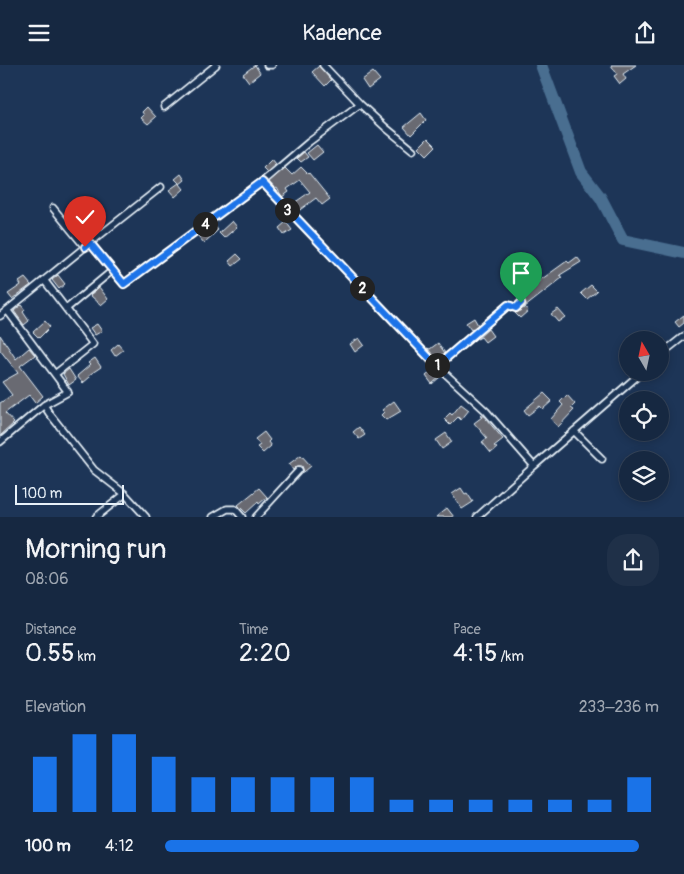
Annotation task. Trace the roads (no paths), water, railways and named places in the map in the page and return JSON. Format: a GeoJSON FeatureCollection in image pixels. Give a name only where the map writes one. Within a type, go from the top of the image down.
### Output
{"type":"FeatureCollection","features":[{"type":"Feature","properties":{"kind":"street"},"geometry":{"type":"LineString","coordinates":[[164,107],[216,65]]}},
{"type":"Feature","properties":{"kind":"street"},"geometry":{"type":"LineString","coordinates":[[267,65],[272,65]]}},
{"type":"Feature","properties":{"kind":"street"},"geometry":{"type":"LineString","coordinates":[[323,65],[360,104],[413,150]]}},
{"type":"Feature","properties":{"kind":"street"},"geometry":{"type":"LineString","coordinates":[[53,208],[113,270],[124,284],[262,182],[309,142],[360,104]]}},
{"type":"Feature","properties":{"kind":"street"},"geometry":{"type":"LineString","coordinates":[[262,182],[437,366],[486,411],[534,466]]}},
{"type":"Feature","properties":{"kind":"street"},"geometry":{"type":"LineString","coordinates":[[0,316],[161,187]]}},
{"type":"Feature","properties":{"kind":"street"},"geometry":{"type":"LineString","coordinates":[[66,309],[113,270]]}},
{"type":"Feature","properties":{"kind":"street"},"geometry":{"type":"LineString","coordinates":[[44,280],[93,344],[55,374]]}},
{"type":"Feature","properties":{"kind":"street"},"geometry":{"type":"LineString","coordinates":[[437,366],[508,305],[516,308],[521,303]]}},
{"type":"Feature","properties":{"kind":"street"},"geometry":{"type":"LineString","coordinates":[[0,442],[44,405],[68,392],[7,310]]}},
{"type":"Feature","properties":{"kind":"street"},"geometry":{"type":"LineString","coordinates":[[669,348],[684,336]]}},
{"type":"Feature","properties":{"kind":"street"},"geometry":{"type":"LineString","coordinates":[[477,517],[632,381]]}},
{"type":"Feature","properties":{"kind":"street"},"geometry":{"type":"LineString","coordinates":[[44,405],[94,470],[125,494],[146,517]]}},
{"type":"Feature","properties":{"kind":"street"},"geometry":{"type":"LineString","coordinates":[[574,431],[602,459]]}},
{"type":"Feature","properties":{"kind":"street"},"geometry":{"type":"LineString","coordinates":[[256,517],[299,470]]}},
{"type":"Feature","properties":{"kind":"street"},"geometry":{"type":"LineString","coordinates":[[96,517],[125,494]]}},
{"type":"Feature","properties":{"kind":"street"},"geometry":{"type":"LineString","coordinates":[[213,517],[227,509],[235,509],[242,517]]}},
{"type":"Feature","properties":{"kind":"waterway"},"geometry":{"type":"LineString","coordinates":[[541,65],[581,172],[601,198],[623,240],[684,253]]}}]}
